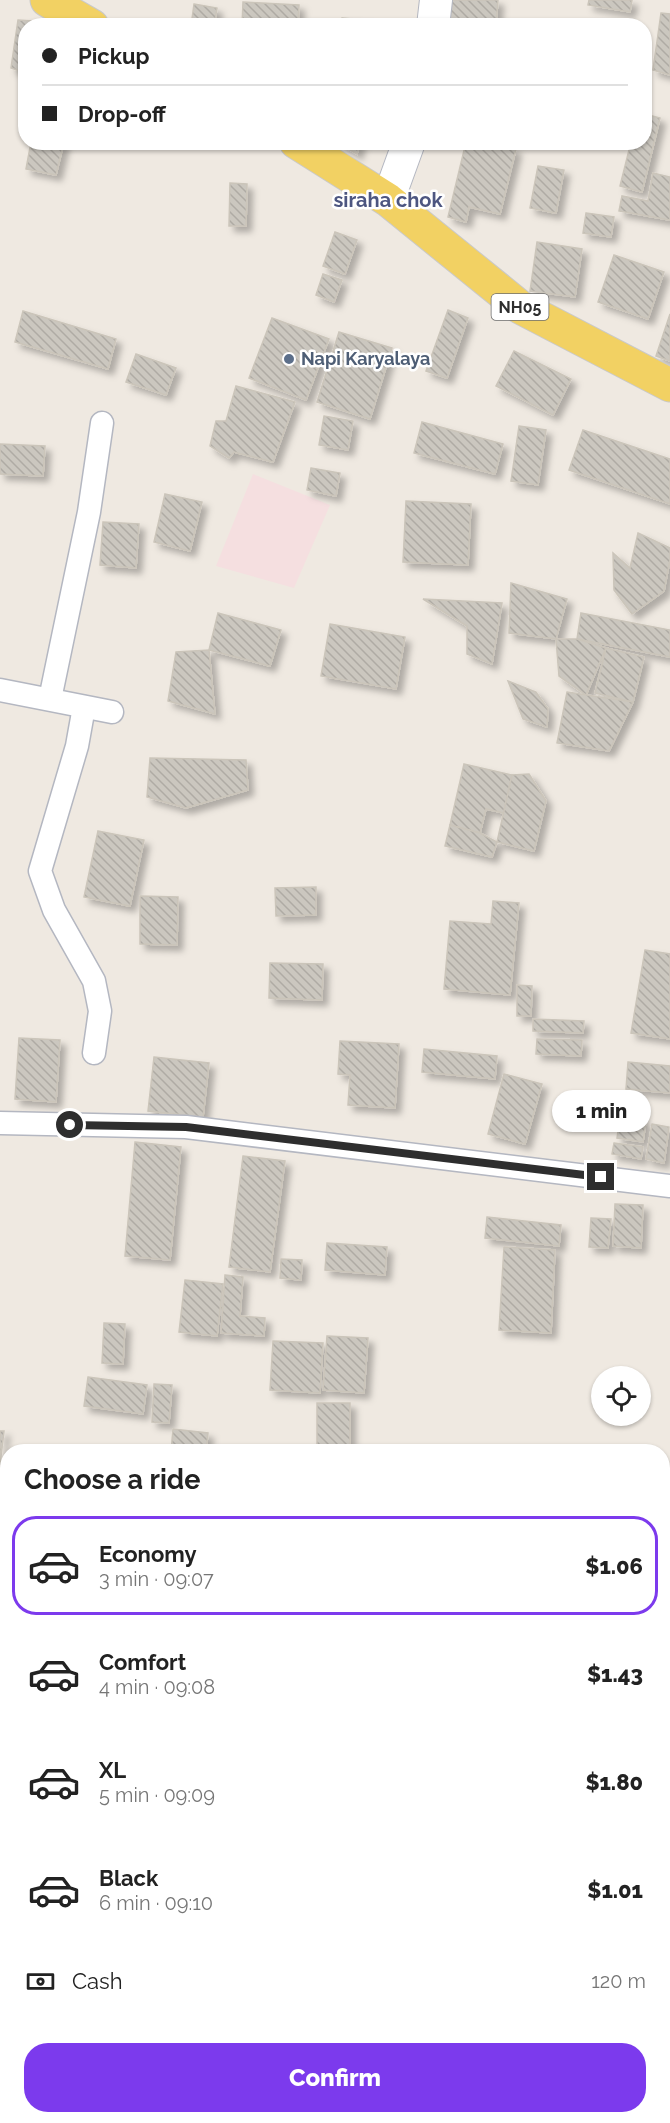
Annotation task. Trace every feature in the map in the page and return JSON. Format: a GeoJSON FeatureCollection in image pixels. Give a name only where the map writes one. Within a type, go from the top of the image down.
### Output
{"type":"FeatureCollection","features":[{"type":"Feature","properties":{"kind":"main road"},"geometry":{"type":"LineString","coordinates":[[47,0],[78,18]]}},
{"type":"Feature","properties":{"kind":"main road"},"geometry":{"type":"LineString","coordinates":[[434,18],[436,0]]}},
{"type":"Feature","properties":{"kind":"main road","name":"NH05"},"geometry":{"type":"LineString","coordinates":[[309,150],[388,200],[520,308],[670,385]]}},
{"type":"Feature","properties":{"kind":"main road"},"geometry":{"type":"LineString","coordinates":[[388,200],[406,150]]}},
{"type":"Feature","properties":{"kind":"street"},"geometry":{"type":"LineString","coordinates":[[50,699],[89,512],[102,423]]}},
{"type":"Feature","properties":{"kind":"street"},"geometry":{"type":"LineString","coordinates":[[0,690],[112,712]]}},
{"type":"Feature","properties":{"kind":"street"},"geometry":{"type":"LineString","coordinates":[[84,707],[77,746],[40,871],[54,910],[94,981],[100,1011],[94,1053]]}},
{"type":"Feature","properties":{"kind":"street"},"geometry":{"type":"LineString","coordinates":[[0,1123],[186,1127],[670,1186]]}},
{"type":"Feature","properties":{"kind":"shaded area"},"geometry":{"type":"Polygon","coordinates":[[[253,474],[330,505],[294,588],[216,566],[253,474]]]}},
{"type":"Feature","properties":{"kind":"building"},"geometry":{"type":"Polygon","coordinates":[[[443,0],[498,0],[497,18],[442,18],[443,0]]]}},
{"type":"Feature","properties":{"kind":"building"},"geometry":{"type":"Polygon","coordinates":[[[589,0],[632,0],[630,12],[588,5],[589,0]]]}},
{"type":"Feature","properties":{"kind":"building"},"geometry":{"type":"Polygon","coordinates":[[[243,2],[299,5],[298,18],[242,18],[243,2]]]}},
{"type":"Feature","properties":{"kind":"building"},"geometry":{"type":"Polygon","coordinates":[[[194,4],[217,8],[215,18],[192,18],[194,4]]]}},
{"type":"Feature","properties":{"kind":"building"},"geometry":{"type":"Polygon","coordinates":[[[661,13],[670,14],[670,75],[653,70],[661,13]]]}},
{"type":"Feature","properties":{"kind":"building"},"geometry":{"type":"Polygon","coordinates":[[[18,20],[18,70],[11,68],[18,20]]]}},
{"type":"Feature","properties":{"kind":"building"},"geometry":{"type":"Polygon","coordinates":[[[652,116],[660,118],[642,192],[620,186],[629,150],[652,150],[652,116]]]}},
{"type":"Feature","properties":{"kind":"building"},"geometry":{"type":"Polygon","coordinates":[[[30,150],[62,150],[56,175],[26,169],[30,150]]]}},
{"type":"Feature","properties":{"kind":"building"},"geometry":{"type":"Polygon","coordinates":[[[464,150],[516,150],[500,214],[469,207],[466,222],[448,217],[464,150]]]}},
{"type":"Feature","properties":{"kind":"building"},"geometry":{"type":"Polygon","coordinates":[[[538,166],[564,170],[556,213],[530,208],[538,166]]]}},
{"type":"Feature","properties":{"kind":"building"},"geometry":{"type":"Polygon","coordinates":[[[653,173],[670,177],[670,220],[619,211],[622,196],[648,201],[653,173]]]}},
{"type":"Feature","properties":{"kind":"building"},"geometry":{"type":"Polygon","coordinates":[[[230,183],[247,184],[246,226],[229,226],[230,183]]]}},
{"type":"Feature","properties":{"kind":"building"},"geometry":{"type":"Polygon","coordinates":[[[586,213],[614,217],[611,237],[583,233],[586,213]]]}},
{"type":"Feature","properties":{"kind":"building"},"geometry":{"type":"Polygon","coordinates":[[[335,232],[357,240],[345,274],[323,266],[335,232]]]}},
{"type":"Feature","properties":{"kind":"building"},"geometry":{"type":"Polygon","coordinates":[[[537,242],[582,249],[575,297],[530,291],[537,242]]]}},
{"type":"Feature","properties":{"kind":"building"},"geometry":{"type":"Polygon","coordinates":[[[614,255],[664,272],[648,319],[598,302],[614,255]]]}},
{"type":"Feature","properties":{"kind":"building"},"geometry":{"type":"Polygon","coordinates":[[[323,274],[342,280],[334,302],[316,295],[323,274]]]}},
{"type":"Feature","properties":{"kind":"building"},"geometry":{"type":"Polygon","coordinates":[[[448,310],[468,318],[447,378],[426,371],[448,310]]]}},
{"type":"Feature","properties":{"kind":"building"},"geometry":{"type":"Polygon","coordinates":[[[23,311],[116,339],[108,369],[15,342],[23,311]]]}},
{"type":"Feature","properties":{"kind":"building"},"geometry":{"type":"Polygon","coordinates":[[[670,314],[670,361],[656,356],[670,314]]]}},
{"type":"Feature","properties":{"kind":"building","name":"Napi Karyalaya"},"geometry":{"type":"Polygon","coordinates":[[[272,318],[329,339],[306,400],[249,378],[272,318]]]}},
{"type":"Feature","properties":{"kind":"building"},"geometry":{"type":"Polygon","coordinates":[[[339,332],[392,348],[370,419],[317,402],[339,332]]]}},
{"type":"Feature","properties":{"kind":"building"},"geometry":{"type":"Polygon","coordinates":[[[514,351],[571,379],[553,415],[496,386],[514,351]]]}},
{"type":"Feature","properties":{"kind":"building"},"geometry":{"type":"Polygon","coordinates":[[[136,354],[176,368],[166,395],[126,382],[136,354]]]}},
{"type":"Feature","properties":{"kind":"building"},"geometry":{"type":"Polygon","coordinates":[[[236,386],[295,402],[273,462],[234,452],[229,458],[210,446],[216,421],[226,421],[236,386]]]}},
{"type":"Feature","properties":{"kind":"building"},"geometry":{"type":"Polygon","coordinates":[[[324,416],[353,421],[348,450],[319,445],[324,416]]]}},
{"type":"Feature","properties":{"kind":"building"},"geometry":{"type":"Polygon","coordinates":[[[422,422],[503,444],[495,474],[414,453],[422,422]]]}},
{"type":"Feature","properties":{"kind":"building"},"geometry":{"type":"Polygon","coordinates":[[[519,426],[546,430],[538,485],[511,481],[519,426]]]}},
{"type":"Feature","properties":{"kind":"building"},"geometry":{"type":"Polygon","coordinates":[[[583,430],[670,459],[670,504],[569,470],[583,430]]]}},
{"type":"Feature","properties":{"kind":"building"},"geometry":{"type":"Polygon","coordinates":[[[0,444],[45,446],[43,476],[0,474],[0,444]]]}},
{"type":"Feature","properties":{"kind":"building"},"geometry":{"type":"Polygon","coordinates":[[[311,468],[340,473],[336,496],[307,490],[311,468]]]}},
{"type":"Feature","properties":{"kind":"building"},"geometry":{"type":"Polygon","coordinates":[[[165,494],[202,502],[190,551],[154,542],[165,494]]]}},
{"type":"Feature","properties":{"kind":"building"},"geometry":{"type":"Polygon","coordinates":[[[406,501],[471,504],[468,565],[403,562],[406,501]]]}},
{"type":"Feature","properties":{"kind":"building"},"geometry":{"type":"Polygon","coordinates":[[[103,522],[139,524],[136,568],[100,565],[103,522]]]}},
{"type":"Feature","properties":{"kind":"building"},"geometry":{"type":"Polygon","coordinates":[[[638,533],[670,548],[670,560],[664,591],[632,614],[614,590],[613,553],[630,568],[638,533]]]}},
{"type":"Feature","properties":{"kind":"building"},"geometry":{"type":"Polygon","coordinates":[[[511,583],[567,599],[556,639],[509,633],[511,583]]]}},
{"type":"Feature","properties":{"kind":"building"},"geometry":{"type":"Polygon","coordinates":[[[423,599],[502,603],[492,664],[467,654],[467,626],[423,599]]]}},
{"type":"Feature","properties":{"kind":"building"},"geometry":{"type":"Polygon","coordinates":[[[218,613],[281,630],[270,666],[209,650],[218,613]]]}},
{"type":"Feature","properties":{"kind":"building"},"geometry":{"type":"Polygon","coordinates":[[[581,613],[670,630],[670,657],[577,639],[581,613]]]}},
{"type":"Feature","properties":{"kind":"building"},"geometry":{"type":"Polygon","coordinates":[[[330,624],[405,637],[396,689],[321,676],[330,624]]]}},
{"type":"Feature","properties":{"kind":"building"},"geometry":{"type":"Polygon","coordinates":[[[556,639],[577,639],[606,648],[586,695],[559,676],[556,639]]]}},
{"type":"Feature","properties":{"kind":"building"},"geometry":{"type":"Polygon","coordinates":[[[606,648],[644,657],[633,702],[595,693],[606,648]]]}},
{"type":"Feature","properties":{"kind":"building"},"geometry":{"type":"Polygon","coordinates":[[[209,650],[215,714],[168,701],[176,652],[209,650]]]}},
{"type":"Feature","properties":{"kind":"building"},"geometry":{"type":"Polygon","coordinates":[[[508,681],[536,692],[548,709],[547,727],[523,719],[508,681]]]}},
{"type":"Feature","properties":{"kind":"building"},"geometry":{"type":"Polygon","coordinates":[[[567,692],[633,702],[609,751],[557,743],[567,692]]]}},
{"type":"Feature","properties":{"kind":"building"},"geometry":{"type":"Polygon","coordinates":[[[150,758],[246,760],[248,790],[186,808],[147,797],[150,758]]]}},
{"type":"Feature","properties":{"kind":"building"},"geometry":{"type":"Polygon","coordinates":[[[464,764],[512,775],[504,813],[486,809],[480,833],[450,825],[464,764]]]}},
{"type":"Feature","properties":{"kind":"building"},"geometry":{"type":"Polygon","coordinates":[[[529,774],[546,801],[534,851],[497,842],[512,775],[529,774]]]}},
{"type":"Feature","properties":{"kind":"building"},"geometry":{"type":"Polygon","coordinates":[[[450,825],[480,833],[497,842],[492,857],[445,846],[450,825]]]}},
{"type":"Feature","properties":{"kind":"building"},"geometry":{"type":"Polygon","coordinates":[[[98,831],[144,840],[130,906],[84,897],[98,831]]]}},
{"type":"Feature","properties":{"kind":"building"},"geometry":{"type":"Polygon","coordinates":[[[316,887],[316,915],[276,916],[275,888],[316,887]]]}},
{"type":"Feature","properties":{"kind":"building"},"geometry":{"type":"Polygon","coordinates":[[[140,896],[178,897],[177,945],[140,944],[140,896]]]}},
{"type":"Feature","properties":{"kind":"building"},"geometry":{"type":"Polygon","coordinates":[[[493,901],[519,903],[510,995],[444,989],[450,921],[491,924],[493,901]]]}},
{"type":"Feature","properties":{"kind":"building"},"geometry":{"type":"Polygon","coordinates":[[[645,950],[670,954],[670,1039],[631,1033],[645,950]]]}},
{"type":"Feature","properties":{"kind":"building"},"geometry":{"type":"Polygon","coordinates":[[[270,963],[323,964],[322,1000],[269,998],[270,963]]]}},
{"type":"Feature","properties":{"kind":"building"},"geometry":{"type":"Polygon","coordinates":[[[517,985],[532,986],[531,1016],[517,1016],[517,985]]]}},
{"type":"Feature","properties":{"kind":"building"},"geometry":{"type":"Polygon","coordinates":[[[533,1019],[584,1021],[583,1033],[533,1031],[533,1019]]]}},
{"type":"Feature","properties":{"kind":"building"},"geometry":{"type":"Polygon","coordinates":[[[19,1038],[60,1040],[56,1102],[15,1099],[19,1038]]]}},
{"type":"Feature","properties":{"kind":"building"},"geometry":{"type":"Polygon","coordinates":[[[537,1039],[582,1040],[581,1056],[536,1054],[537,1039]]]}},
{"type":"Feature","properties":{"kind":"building"},"geometry":{"type":"Polygon","coordinates":[[[340,1041],[399,1044],[395,1108],[348,1105],[350,1075],[338,1074],[340,1041]]]}},
{"type":"Feature","properties":{"kind":"building"},"geometry":{"type":"Polygon","coordinates":[[[424,1049],[497,1056],[495,1079],[422,1072],[424,1049]]]}},
{"type":"Feature","properties":{"kind":"building"},"geometry":{"type":"Polygon","coordinates":[[[154,1057],[209,1063],[203,1117],[148,1111],[154,1057]]]}},
{"type":"Feature","properties":{"kind":"building"},"geometry":{"type":"Polygon","coordinates":[[[628,1062],[670,1066],[670,1093],[626,1089],[628,1062]]]}},
{"type":"Feature","properties":{"kind":"building"},"geometry":{"type":"Polygon","coordinates":[[[504,1074],[542,1084],[525,1144],[488,1134],[504,1074]]]}},
{"type":"Feature","properties":{"kind":"building"},"geometry":{"type":"Polygon","coordinates":[[[620,1116],[646,1121],[643,1142],[617,1138],[620,1116]]]}},
{"type":"Feature","properties":{"kind":"building"},"geometry":{"type":"Polygon","coordinates":[[[652,1124],[669,1127],[664,1163],[646,1159],[652,1124]]]}},
{"type":"Feature","properties":{"kind":"building"},"geometry":{"type":"Polygon","coordinates":[[[135,1142],[181,1147],[170,1260],[125,1256],[135,1142]]]}},
{"type":"Feature","properties":{"kind":"building"},"geometry":{"type":"Polygon","coordinates":[[[614,1143],[643,1147],[641,1159],[612,1154],[614,1143]]]}},
{"type":"Feature","properties":{"kind":"building"},"geometry":{"type":"Polygon","coordinates":[[[243,1156],[285,1161],[270,1272],[229,1267],[243,1156]]]}},
{"type":"Feature","properties":{"kind":"building"},"geometry":{"type":"Polygon","coordinates":[[[615,1204],[643,1205],[641,1248],[613,1246],[615,1204]]]}},
{"type":"Feature","properties":{"kind":"building"},"geometry":{"type":"Polygon","coordinates":[[[487,1217],[561,1225],[559,1246],[485,1238],[487,1217]]]}},
{"type":"Feature","properties":{"kind":"building"},"geometry":{"type":"Polygon","coordinates":[[[591,1218],[611,1219],[608,1248],[589,1247],[591,1218]]]}},
{"type":"Feature","properties":{"kind":"building"},"geometry":{"type":"Polygon","coordinates":[[[327,1243],[387,1247],[385,1275],[325,1270],[327,1243]]]}},
{"type":"Feature","properties":{"kind":"building"},"geometry":{"type":"Polygon","coordinates":[[[504,1247],[555,1250],[551,1333],[499,1330],[504,1247]]]}},
{"type":"Feature","properties":{"kind":"building"},"geometry":{"type":"Polygon","coordinates":[[[281,1259],[302,1260],[301,1280],[280,1278],[281,1259]]]}},
{"type":"Feature","properties":{"kind":"building"},"geometry":{"type":"Polygon","coordinates":[[[225,1275],[243,1277],[240,1316],[265,1318],[264,1336],[221,1333],[225,1275]]]}},
{"type":"Feature","properties":{"kind":"building"},"geometry":{"type":"Polygon","coordinates":[[[185,1280],[223,1284],[217,1336],[179,1332],[185,1280]]]}},
{"type":"Feature","properties":{"kind":"building"},"geometry":{"type":"Polygon","coordinates":[[[104,1323],[125,1324],[123,1364],[102,1363],[104,1323]]]}},
{"type":"Feature","properties":{"kind":"building"},"geometry":{"type":"Polygon","coordinates":[[[327,1336],[368,1338],[364,1393],[323,1390],[327,1336]]]}},
{"type":"Feature","properties":{"kind":"building"},"geometry":{"type":"Polygon","coordinates":[[[273,1341],[323,1343],[320,1393],[270,1390],[273,1341]]]}},
{"type":"Feature","properties":{"kind":"building"},"geometry":{"type":"Polygon","coordinates":[[[88,1377],[147,1385],[143,1414],[84,1406],[88,1377]]]}},
{"type":"Feature","properties":{"kind":"building"},"geometry":{"type":"Polygon","coordinates":[[[154,1384],[172,1385],[169,1423],[152,1422],[154,1384]]]}},
{"type":"Feature","properties":{"kind":"building"},"geometry":{"type":"Polygon","coordinates":[[[317,1403],[350,1403],[350,1444],[317,1444],[317,1403]]]}},
{"type":"Feature","properties":{"kind":"building"},"geometry":{"type":"Polygon","coordinates":[[[173,1429],[208,1433],[207,1444],[172,1444],[173,1429]]]}},
{"type":"Feature","properties":{"kind":"building"},"geometry":{"type":"Polygon","coordinates":[[[0,1431],[4,1431],[2,1444],[0,1444],[0,1431]]]}},
{"type":"Feature","properties":{"kind":"place","name":"Napi Karyalaya"},"geometry":{"type":"Point","coordinates":[289,359]}},
{"type":"Feature","properties":{"kind":"district","name":"siraha chok"},"geometry":{"type":"Point","coordinates":[388,200]}},
{"type":"Feature","properties":{"kind":"route"},"geometry":{"type":"LineString","coordinates":[[70,1125],[186,1127],[601,1177]]}}]}
